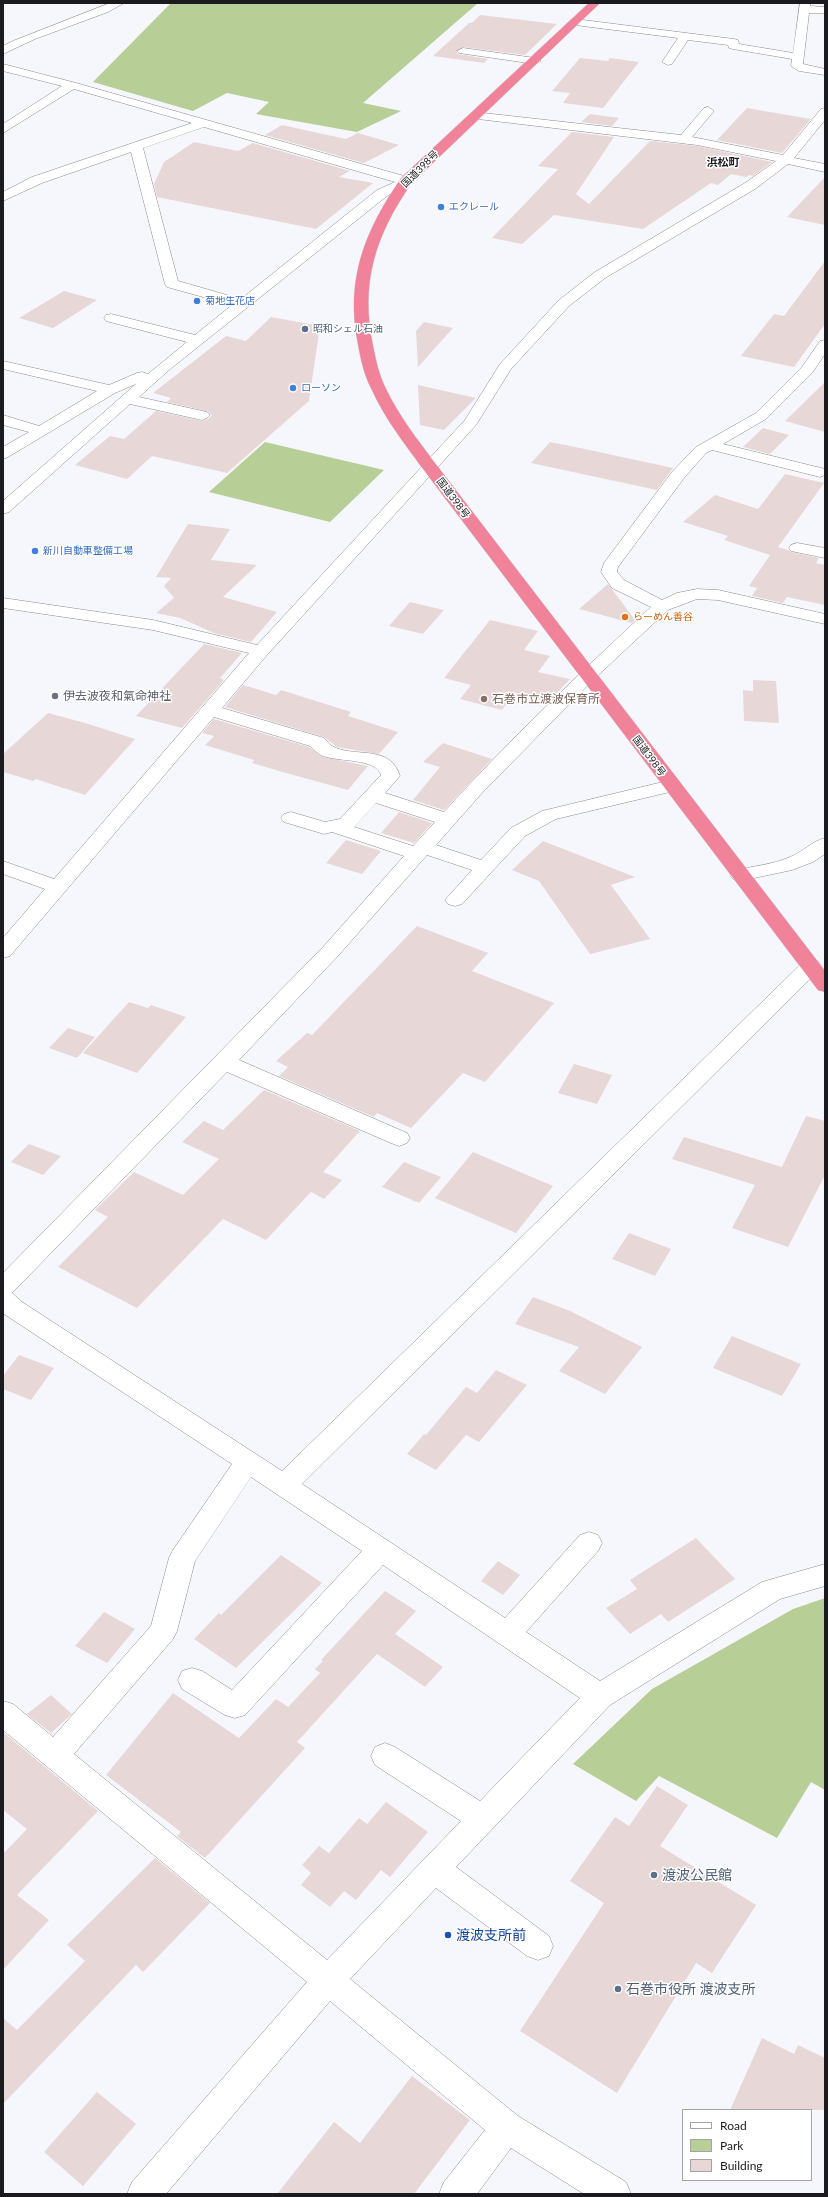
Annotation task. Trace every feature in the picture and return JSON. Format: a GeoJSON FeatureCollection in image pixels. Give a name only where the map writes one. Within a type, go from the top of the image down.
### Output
{"type":"FeatureCollection","features":[{"type":"Feature","properties":{"kind":"highway","name":"国道398号"},"geometry":{"type":"LineString","coordinates":[[595,3],[478,115],[406,181],[395,196],[368,251],[361,276],[360,312],[364,342],[374,379],[396,419],[429,466],[587,676],[825,985]]}},
{"type":"Feature","properties":{"kind":"street"},"geometry":{"type":"LineString","coordinates":[[3,51],[35,34],[84,18],[118,3]]}},
{"type":"Feature","properties":{"kind":"street"},"geometry":{"type":"LineString","coordinates":[[825,10],[804,6],[797,66],[800,68],[825,72]]}},
{"type":"Feature","properties":{"kind":"street"},"geometry":{"type":"LineString","coordinates":[[575,22],[734,42],[733,46],[798,57]]}},
{"type":"Feature","properties":{"kind":"street"},"geometry":{"type":"LineString","coordinates":[[668,62],[685,36]]}},
{"type":"Feature","properties":{"kind":"street"},"geometry":{"type":"LineString","coordinates":[[463,51],[535,61]]}},
{"type":"Feature","properties":{"kind":"street"},"geometry":{"type":"LineString","coordinates":[[3,67],[72,85],[406,181]]}},
{"type":"Feature","properties":{"kind":"street"},"geometry":{"type":"LineString","coordinates":[[3,129],[72,85]]}},
{"type":"Feature","properties":{"kind":"street"},"geometry":{"type":"LineString","coordinates":[[684,139],[708,111]]}},
{"type":"Feature","properties":{"kind":"street"},"geometry":{"type":"LineString","coordinates":[[3,951],[261,651],[429,466],[471,422],[505,367],[564,302],[600,275],[750,186],[786,160],[825,112]]}},
{"type":"Feature","properties":{"kind":"street"},"geometry":{"type":"LineString","coordinates":[[478,115],[684,139],[825,168]]}},
{"type":"Feature","properties":{"kind":"street"},"geometry":{"type":"LineString","coordinates":[[3,197],[37,180],[204,123]]}},
{"type":"Feature","properties":{"kind":"street"},"geometry":{"type":"LineString","coordinates":[[136,146],[172,284],[244,304]]}},
{"type":"Feature","properties":{"kind":"street"},"geometry":{"type":"LineString","coordinates":[[3,509],[164,367],[382,193],[406,181]]}},
{"type":"Feature","properties":{"kind":"street"},"geometry":{"type":"LineString","coordinates":[[111,318],[198,340]]}},
{"type":"Feature","properties":{"kind":"street"},"geometry":{"type":"LineString","coordinates":[[662,606],[618,584],[609,572],[610,567],[678,475],[702,450],[761,416],[807,370],[825,344]]}},
{"type":"Feature","properties":{"kind":"street"},"geometry":{"type":"LineString","coordinates":[[3,365],[110,390]]}},
{"type":"Feature","properties":{"kind":"street"},"geometry":{"type":"LineString","coordinates":[[3,454],[110,390],[164,367]]}},
{"type":"Feature","properties":{"kind":"street"},"geometry":{"type":"LineString","coordinates":[[126,399],[202,415]]}},
{"type":"Feature","properties":{"kind":"street"},"geometry":{"type":"LineString","coordinates":[[3,420],[41,431]]}},
{"type":"Feature","properties":{"kind":"street"},"geometry":{"type":"LineString","coordinates":[[710,445],[820,472]]}},
{"type":"Feature","properties":{"kind":"street"},"geometry":{"type":"LineString","coordinates":[[797,548],[825,553]]}},
{"type":"Feature","properties":{"kind":"street"},"geometry":{"type":"LineString","coordinates":[[600,1696],[248,1461],[6,1304],[224,1062],[330,952],[475,789],[587,676],[662,606],[683,597],[697,594],[718,595],[825,619]]}},
{"type":"Feature","properties":{"kind":"street"},"geometry":{"type":"LineString","coordinates":[[3,602],[153,625],[261,651]]}},
{"type":"Feature","properties":{"kind":"street"},"geometry":{"type":"LineString","coordinates":[[210,710],[317,742],[329,752],[357,756],[386,764],[390,769],[390,776],[346,824],[324,828],[291,818]]}},
{"type":"Feature","properties":{"kind":"street"},"geometry":{"type":"LineString","coordinates":[[455,900],[518,832],[549,815],[671,786]]}},
{"type":"Feature","properties":{"kind":"street"},"geometry":{"type":"LineString","coordinates":[[372,795],[448,820]]}},
{"type":"Feature","properties":{"kind":"street"},"geometry":{"type":"LineString","coordinates":[[335,827],[485,868]]}},
{"type":"Feature","properties":{"kind":"street"},"geometry":{"type":"LineString","coordinates":[[740,875],[795,863],[813,856],[825,844]]}},
{"type":"Feature","properties":{"kind":"street"},"geometry":{"type":"LineString","coordinates":[[3,867],[58,887]]}},
{"type":"Feature","properties":{"kind":"street"},"geometry":{"type":"LineString","coordinates":[[284,1485],[811,966]]}},
{"type":"Feature","properties":{"kind":"street"},"geometry":{"type":"LineString","coordinates":[[224,1062],[399,1138]]}},
{"type":"Feature","properties":{"kind":"street"},"geometry":{"type":"LineString","coordinates":[[55,1756],[163,1631],[182,1558],[248,1461]]}},
{"type":"Feature","properties":{"kind":"street"},"geometry":{"type":"LineString","coordinates":[[507,1634],[588,1543]]}},
{"type":"Feature","properties":{"kind":"street"},"geometry":{"type":"LineString","coordinates":[[192,1680],[235,1706],[380,1549]]}},
{"type":"Feature","properties":{"kind":"street"},"geometry":{"type":"LineString","coordinates":[[144,2194],[328,1980],[600,1696],[772,1590],[825,1575]]}},
{"type":"Feature","properties":{"kind":"street"},"geometry":{"type":"LineString","coordinates":[[3,1713],[507,2127],[614,2194]]}},
{"type":"Feature","properties":{"kind":"street"},"geometry":{"type":"LineString","coordinates":[[386,1756],[482,1819]]}},
{"type":"Feature","properties":{"kind":"street"},"geometry":{"type":"LineString","coordinates":[[434,1869],[538,1946]]}},
{"type":"Feature","properties":{"kind":"street"},"geometry":{"type":"LineString","coordinates":[[456,2194],[507,2127]]}},
{"type":"Feature","properties":{"kind":"green space"},"geometry":{"type":"Polygon","coordinates":[[[171,3],[478,3],[363,103],[401,111],[357,132],[256,114],[269,102],[227,93],[193,111],[93,82],[171,3]]]}},
{"type":"Feature","properties":{"kind":"green space"},"geometry":{"type":"Polygon","coordinates":[[[265,442],[384,470],[330,522],[209,492],[265,442]]]}},
{"type":"Feature","properties":{"kind":"green space"},"geometry":{"type":"Polygon","coordinates":[[[825,1598],[825,1790],[811,1782],[777,1838],[659,1776],[636,1801],[573,1764],[652,1689],[793,1609],[825,1598]]]}},
{"type":"Feature","properties":{"kind":"building"},"geometry":{"type":"Polygon","coordinates":[[[480,15],[557,24],[525,55],[463,47],[456,51],[458,54],[488,59],[484,63],[433,56],[469,23],[472,23],[480,15]]]}},
{"type":"Feature","properties":{"kind":"building"},"geometry":{"type":"Polygon","coordinates":[[[580,58],[608,61],[610,58],[639,62],[603,108],[563,103],[570,93],[552,91],[580,58]]]}},
{"type":"Feature","properties":{"kind":"building"},"geometry":{"type":"Polygon","coordinates":[[[747,108],[811,119],[782,153],[717,140],[747,108]]]}},
{"type":"Feature","properties":{"kind":"building"},"geometry":{"type":"Polygon","coordinates":[[[590,114],[619,118],[612,126],[581,122],[590,114]]]}},
{"type":"Feature","properties":{"kind":"building"},"geometry":{"type":"Polygon","coordinates":[[[282,125],[346,139],[358,133],[399,145],[364,163],[265,135],[282,125]]]}},
{"type":"Feature","properties":{"kind":"building"},"geometry":{"type":"Polygon","coordinates":[[[572,132],[614,137],[576,194],[589,204],[650,141],[697,146],[772,162],[753,176],[749,175],[746,177],[731,174],[718,185],[711,183],[643,229],[554,215],[522,244],[492,238],[558,169],[538,166],[572,132]]]}},
{"type":"Feature","properties":{"kind":"building"},"geometry":{"type":"Polygon","coordinates":[[[194,142],[238,151],[253,143],[350,171],[339,177],[373,183],[316,229],[157,197],[154,184],[164,162],[194,142]]]}},
{"type":"Feature","properties":{"kind":"building"},"geometry":{"type":"Polygon","coordinates":[[[825,177],[825,225],[787,217],[825,177]]]}},
{"type":"Feature","properties":{"kind":"building"},"geometry":{"type":"Polygon","coordinates":[[[825,261],[825,324],[794,367],[741,356],[774,314],[784,316],[825,261]]]}},
{"type":"Feature","properties":{"kind":"building"},"geometry":{"type":"Polygon","coordinates":[[[64,291],[97,300],[53,328],[19,318],[64,291]]]}},
{"type":"Feature","properties":{"kind":"building"},"geometry":{"type":"Polygon","coordinates":[[[271,317],[320,326],[309,401],[227,473],[152,456],[127,479],[75,465],[110,436],[124,439],[156,411],[202,421],[208,419],[212,415],[207,411],[167,402],[171,398],[153,393],[226,336],[246,341],[271,317]]]}},
{"type":"Feature","properties":{"kind":"building"},"geometry":{"type":"Polygon","coordinates":[[[424,322],[453,328],[418,367],[416,331],[424,322]]]}},
{"type":"Feature","properties":{"kind":"building"},"geometry":{"type":"Polygon","coordinates":[[[825,382],[825,432],[785,421],[825,382]]]}},
{"type":"Feature","properties":{"kind":"building"},"geometry":{"type":"Polygon","coordinates":[[[418,385],[476,398],[444,430],[420,425],[418,385]]]}},
{"type":"Feature","properties":{"kind":"building"},"geometry":{"type":"Polygon","coordinates":[[[763,428],[789,435],[770,454],[743,447],[763,428]]]}},
{"type":"Feature","properties":{"kind":"building"},"geometry":{"type":"Polygon","coordinates":[[[550,442],[673,468],[657,490],[531,463],[550,442]]]}},
{"type":"Feature","properties":{"kind":"building"},"geometry":{"type":"Polygon","coordinates":[[[785,474],[824,483],[778,547],[791,552],[819,558],[816,563],[825,565],[825,605],[787,597],[783,603],[752,596],[757,588],[749,586],[770,555],[724,540],[728,536],[683,522],[715,495],[758,509],[785,474]]]}},
{"type":"Feature","properties":{"kind":"building"},"geometry":{"type":"Polygon","coordinates":[[[188,524],[230,529],[211,560],[257,565],[223,597],[277,612],[251,642],[214,633],[180,618],[156,613],[174,598],[164,586],[171,578],[156,577],[188,524]]]}},
{"type":"Feature","properties":{"kind":"building"},"geometry":{"type":"Polygon","coordinates":[[[608,584],[635,620],[632,623],[579,609],[608,584]]]}},
{"type":"Feature","properties":{"kind":"building"},"geometry":{"type":"Polygon","coordinates":[[[410,602],[444,610],[423,634],[389,626],[410,602]]]}},
{"type":"Feature","properties":{"kind":"building"},"geometry":{"type":"Polygon","coordinates":[[[490,620],[538,631],[524,650],[550,656],[538,672],[570,679],[550,701],[515,693],[502,710],[460,699],[471,685],[444,678],[490,620]]]}},
{"type":"Feature","properties":{"kind":"building"},"geometry":{"type":"Polygon","coordinates":[[[204,644],[242,653],[220,678],[224,680],[182,728],[136,716],[204,644]]]}},
{"type":"Feature","properties":{"kind":"building"},"geometry":{"type":"Polygon","coordinates":[[[753,680],[776,681],[779,723],[744,721],[743,690],[753,691],[753,680]]]}},
{"type":"Feature","properties":{"kind":"building"},"geometry":{"type":"Polygon","coordinates":[[[243,685],[276,695],[281,690],[351,712],[348,716],[398,732],[379,754],[337,747],[324,737],[225,707],[243,685]]]}},
{"type":"Feature","properties":{"kind":"building"},"geometry":{"type":"Polygon","coordinates":[[[48,713],[135,739],[85,795],[36,779],[33,781],[3,772],[3,754],[48,713]]]}},
{"type":"Feature","properties":{"kind":"building"},"geometry":{"type":"Polygon","coordinates":[[[214,719],[309,747],[323,757],[368,766],[348,790],[252,763],[254,760],[205,745],[214,736],[202,733],[214,719]]]}},
{"type":"Feature","properties":{"kind":"building"},"geometry":{"type":"Polygon","coordinates":[[[443,743],[492,759],[444,810],[413,800],[440,767],[423,762],[443,743]]]}},
{"type":"Feature","properties":{"kind":"building"},"geometry":{"type":"Polygon","coordinates":[[[399,812],[432,823],[414,843],[381,833],[399,812]]]}},
{"type":"Feature","properties":{"kind":"building"},"geometry":{"type":"Polygon","coordinates":[[[346,840],[381,851],[362,874],[326,863],[346,840]]]}},
{"type":"Feature","properties":{"kind":"building"},"geometry":{"type":"Polygon","coordinates":[[[543,841],[635,877],[611,885],[650,939],[590,954],[539,881],[512,870],[543,841]]]}},
{"type":"Feature","properties":{"kind":"building"},"geometry":{"type":"Polygon","coordinates":[[[417,926],[488,953],[472,971],[554,1003],[485,1082],[463,1073],[411,1128],[377,1113],[374,1117],[279,1076],[288,1067],[276,1061],[307,1033],[312,1035],[417,926]]]}},
{"type":"Feature","properties":{"kind":"building"},"geometry":{"type":"Polygon","coordinates":[[[129,1002],[148,1008],[151,1005],[186,1017],[137,1073],[83,1053],[129,1002]]]}},
{"type":"Feature","properties":{"kind":"building"},"geometry":{"type":"Polygon","coordinates":[[[68,1028],[95,1037],[77,1058],[49,1048],[68,1028]]]}},
{"type":"Feature","properties":{"kind":"building"},"geometry":{"type":"Polygon","coordinates":[[[574,1064],[612,1075],[597,1104],[558,1093],[574,1064]]]}},
{"type":"Feature","properties":{"kind":"building"},"geometry":{"type":"Polygon","coordinates":[[[264,1090],[360,1131],[323,1172],[342,1180],[324,1199],[311,1192],[266,1240],[223,1219],[137,1308],[58,1267],[108,1217],[95,1210],[134,1172],[183,1195],[219,1159],[182,1142],[204,1121],[223,1130],[264,1090]]]}},
{"type":"Feature","properties":{"kind":"building"},"geometry":{"type":"Polygon","coordinates":[[[806,1116],[825,1121],[825,1175],[788,1247],[732,1228],[755,1185],[672,1159],[684,1137],[782,1167],[806,1116]]]}},
{"type":"Feature","properties":{"kind":"building"},"geometry":{"type":"Polygon","coordinates":[[[29,1144],[61,1156],[43,1175],[11,1162],[29,1144]]]}},
{"type":"Feature","properties":{"kind":"building"},"geometry":{"type":"Polygon","coordinates":[[[473,1152],[553,1186],[516,1233],[435,1198],[473,1152]]]}},
{"type":"Feature","properties":{"kind":"building"},"geometry":{"type":"Polygon","coordinates":[[[404,1162],[441,1177],[419,1203],[382,1187],[404,1162]]]}},
{"type":"Feature","properties":{"kind":"building"},"geometry":{"type":"Polygon","coordinates":[[[629,1233],[671,1249],[655,1276],[612,1259],[629,1233]]]}},
{"type":"Feature","properties":{"kind":"building"},"geometry":{"type":"Polygon","coordinates":[[[533,1297],[570,1311],[642,1347],[605,1394],[559,1371],[579,1347],[515,1324],[533,1297]]]}},
{"type":"Feature","properties":{"kind":"building"},"geometry":{"type":"Polygon","coordinates":[[[732,1336],[801,1364],[782,1396],[713,1368],[732,1336]]]}},
{"type":"Feature","properties":{"kind":"building"},"geometry":{"type":"Polygon","coordinates":[[[19,1355],[54,1368],[31,1400],[3,1389],[3,1376],[19,1355]]]}},
{"type":"Feature","properties":{"kind":"building"},"geometry":{"type":"Polygon","coordinates":[[[496,1370],[527,1385],[479,1442],[466,1435],[436,1470],[407,1454],[424,1434],[426,1435],[466,1387],[477,1393],[496,1370]]]}},
{"type":"Feature","properties":{"kind":"building"},"geometry":{"type":"Polygon","coordinates":[[[696,1538],[735,1579],[668,1622],[661,1614],[630,1634],[606,1608],[637,1589],[630,1580],[696,1538]]]}},
{"type":"Feature","properties":{"kind":"building"},"geometry":{"type":"Polygon","coordinates":[[[281,1555],[322,1583],[236,1668],[194,1639],[219,1613],[221,1615],[281,1555]]]}},
{"type":"Feature","properties":{"kind":"building"},"geometry":{"type":"Polygon","coordinates":[[[498,1561],[520,1575],[503,1595],[481,1581],[498,1561]]]}},
{"type":"Feature","properties":{"kind":"building"},"geometry":{"type":"Polygon","coordinates":[[[385,1591],[416,1611],[395,1634],[443,1667],[425,1687],[377,1654],[297,1742],[305,1748],[205,1858],[177,1836],[181,1832],[106,1775],[173,1693],[239,1738],[276,1699],[288,1707],[320,1673],[315,1669],[323,1661],[321,1660],[385,1591]]]}},
{"type":"Feature","properties":{"kind":"building"},"geometry":{"type":"Polygon","coordinates":[[[104,1612],[135,1629],[107,1663],[75,1646],[104,1612]]]}},
{"type":"Feature","properties":{"kind":"building"},"geometry":{"type":"Polygon","coordinates":[[[51,1695],[72,1714],[51,1733],[27,1714],[51,1695]]]}},
{"type":"Feature","properties":{"kind":"building"},"geometry":{"type":"Polygon","coordinates":[[[3,1732],[98,1811],[17,1895],[49,1920],[3,1970],[3,1854],[27,1829],[3,1810],[3,1732]]]}},
{"type":"Feature","properties":{"kind":"building"},"geometry":{"type":"Polygon","coordinates":[[[657,1786],[688,1805],[660,1846],[756,1905],[712,1973],[696,1963],[617,2093],[520,2031],[604,1903],[570,1881],[615,1817],[629,1826],[657,1786]]]}},
{"type":"Feature","properties":{"kind":"building"},"geometry":{"type":"Polygon","coordinates":[[[386,1802],[428,1832],[390,1877],[381,1870],[356,1900],[344,1891],[330,1907],[301,1885],[311,1873],[302,1865],[319,1846],[329,1853],[359,1818],[367,1824],[386,1802]]]}},
{"type":"Feature","properties":{"kind":"building"},"geometry":{"type":"Polygon","coordinates":[[[155,1858],[210,1903],[143,1972],[136,1965],[3,2104],[3,2018],[17,2030],[85,1961],[67,1945],[155,1858]]]}},
{"type":"Feature","properties":{"kind":"building"},"geometry":{"type":"Polygon","coordinates":[[[762,2038],[794,2054],[798,2045],[825,2058],[825,2110],[730,2109],[762,2038]]]}},
{"type":"Feature","properties":{"kind":"building"},"geometry":{"type":"Polygon","coordinates":[[[412,2076],[470,2120],[414,2194],[277,2194],[334,2122],[360,2143],[412,2076]]]}},
{"type":"Feature","properties":{"kind":"building"},"geometry":{"type":"Polygon","coordinates":[[[97,2092],[136,2124],[83,2186],[44,2152],[97,2092]]]}},
{"type":"Feature","properties":{"kind":"place","name":"エクレール"},"geometry":{"type":"Point","coordinates":[441,207]}},
{"type":"Feature","properties":{"kind":"place","name":"菊地生花店"},"geometry":{"type":"Point","coordinates":[197,301]}},
{"type":"Feature","properties":{"kind":"place","name":"昭和シェル石油"},"geometry":{"type":"Point","coordinates":[305,329]}},
{"type":"Feature","properties":{"kind":"place","name":"ローソン"},"geometry":{"type":"Point","coordinates":[293,388]}},
{"type":"Feature","properties":{"kind":"place","name":"新川自動車整備工場"},"geometry":{"type":"Point","coordinates":[35,551]}},
{"type":"Feature","properties":{"kind":"place","name":"らーめん善谷"},"geometry":{"type":"Point","coordinates":[625,617]}},
{"type":"Feature","properties":{"kind":"place","name":"伊去波夜和氣命神社"},"geometry":{"type":"Point","coordinates":[55,696]}},
{"type":"Feature","properties":{"kind":"place","name":"石巻市立渡波保育所"},"geometry":{"type":"Point","coordinates":[484,699]}},
{"type":"Feature","properties":{"kind":"place","name":"渡波公民館"},"geometry":{"type":"Point","coordinates":[654,1875]}},
{"type":"Feature","properties":{"kind":"place","name":"渡波支所前"},"geometry":{"type":"Point","coordinates":[448,1935]}},
{"type":"Feature","properties":{"kind":"place","name":"石巻市役所 渡波支所"},"geometry":{"type":"Point","coordinates":[618,1989]}},
{"type":"Feature","properties":{"kind":"district","name":"浜松町"},"geometry":{"type":"Point","coordinates":[723,162]}}]}
